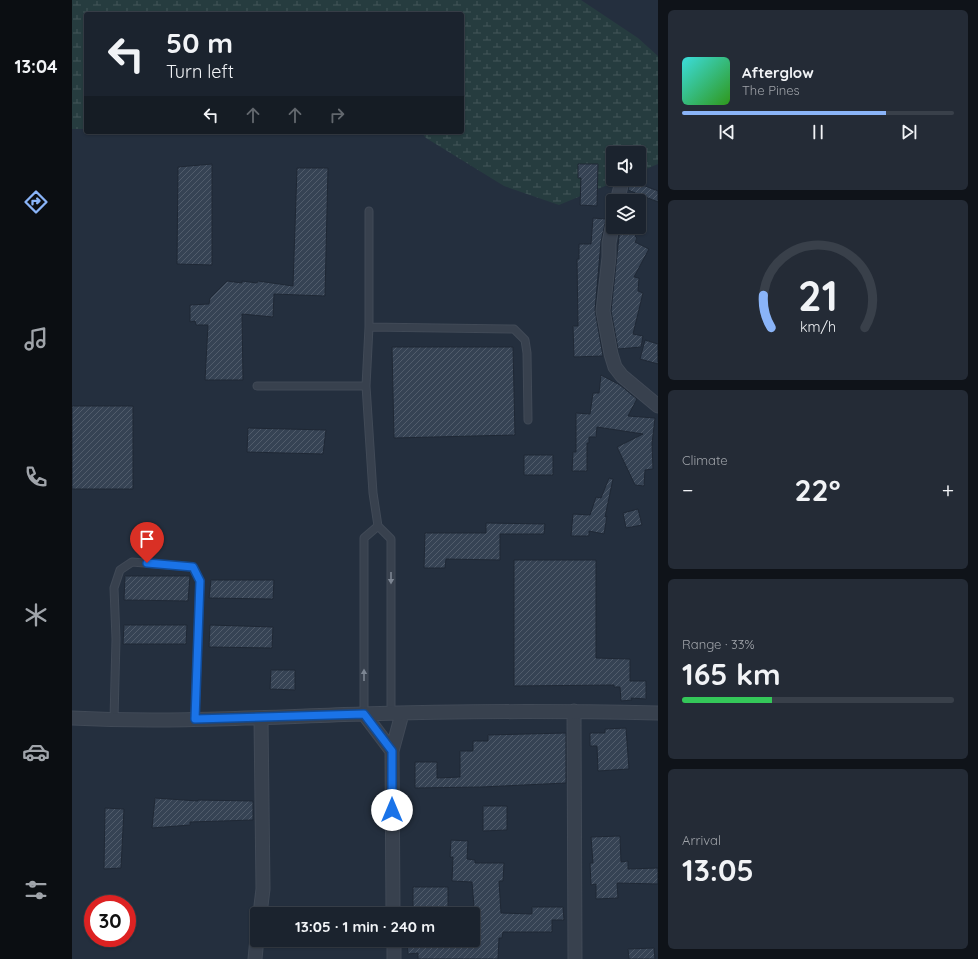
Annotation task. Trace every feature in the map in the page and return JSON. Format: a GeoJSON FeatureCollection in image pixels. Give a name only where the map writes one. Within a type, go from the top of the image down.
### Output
{"type":"FeatureCollection","features":[{"type":"Feature","properties":{"kind":"street"},"geometry":{"type":"LineString","coordinates":[[611,234],[603,311],[611,354],[615,367],[622,376],[658,406]]}},
{"type":"Feature","properties":{"kind":"street"},"geometry":{"type":"LineString","coordinates":[[574,711],[575,959]]}},
{"type":"Feature","properties":{"kind":"street"},"geometry":{"type":"LineString","coordinates":[[74,721],[574,711],[658,713]]}},
{"type":"Feature","properties":{"kind":"street"},"geometry":{"type":"LineString","coordinates":[[364,714],[392,751]]}},
{"type":"Feature","properties":{"kind":"street"},"geometry":{"type":"LineString","coordinates":[[394,907],[392,751],[397,714]]}},
{"type":"Feature","properties":{"kind":"street"},"geometry":{"type":"LineString","coordinates":[[261,718],[263,889],[261,907]]}},
{"type":"Feature","properties":{"kind":"street"},"geometry":{"type":"LineString","coordinates":[[255,959],[256,947]]}},
{"type":"Feature","properties":{"kind":"street"},"geometry":{"type":"LineString","coordinates":[[394,947],[394,959]]}},
{"type":"Feature","properties":{"kind":"lane"},"geometry":{"type":"LineString","coordinates":[[369,211],[366,386],[373,493],[378,526],[390,539],[397,714]]}},
{"type":"Feature","properties":{"kind":"lane"},"geometry":{"type":"LineString","coordinates":[[368,326],[514,328],[525,340],[527,353],[528,420]]}},
{"type":"Feature","properties":{"kind":"lane"},"geometry":{"type":"LineString","coordinates":[[257,386],[366,386]]}},
{"type":"Feature","properties":{"kind":"lane"},"geometry":{"type":"LineString","coordinates":[[364,714],[364,538],[378,526]]}},
{"type":"Feature","properties":{"kind":"lane"},"geometry":{"type":"LineString","coordinates":[[114,719],[116,640],[114,588],[120,570],[132,562],[193,567],[200,581],[195,719]]}},
{"type":"Feature","properties":{"kind":"green space"},"geometry":{"type":"Polygon","coordinates":[[[72,0],[581,0],[638,38],[658,56],[658,164],[646,169],[646,146],[606,146],[606,186],[559,205],[504,186],[426,138],[423,134],[464,134],[464,12],[84,12],[84,129],[72,129],[72,0]]]}},
{"type":"Feature","properties":{"kind":"building"},"geometry":{"type":"Polygon","coordinates":[[[212,164],[212,265],[177,264],[178,167],[212,164]]]}},
{"type":"Feature","properties":{"kind":"building"},"geometry":{"type":"Polygon","coordinates":[[[578,164],[598,164],[597,206],[580,205],[581,178],[578,178],[578,164]]]}},
{"type":"Feature","properties":{"kind":"building"},"geometry":{"type":"Polygon","coordinates":[[[297,168],[328,168],[325,296],[274,294],[273,317],[242,314],[243,380],[205,380],[208,325],[196,325],[195,321],[190,322],[190,305],[209,304],[210,298],[227,281],[257,283],[258,281],[293,286],[297,168]]]}},
{"type":"Feature","properties":{"kind":"building"},"geometry":{"type":"Polygon","coordinates":[[[629,186],[645,186],[658,191],[658,202],[646,197],[646,194],[638,194],[628,190],[629,186]]]}},
{"type":"Feature","properties":{"kind":"building"},"geometry":{"type":"Polygon","coordinates":[[[593,218],[606,219],[601,242],[595,310],[603,356],[574,357],[573,326],[578,326],[577,259],[579,259],[579,244],[591,244],[593,218]]]}},
{"type":"Feature","properties":{"kind":"building"},"geometry":{"type":"Polygon","coordinates":[[[619,234],[635,234],[637,238],[635,242],[649,249],[634,277],[639,278],[638,291],[643,293],[633,334],[643,336],[641,347],[618,349],[611,311],[619,234]]]}},
{"type":"Feature","properties":{"kind":"building"},"geometry":{"type":"Polygon","coordinates":[[[645,340],[658,344],[658,364],[640,359],[645,340]]]}},
{"type":"Feature","properties":{"kind":"building"},"geometry":{"type":"Polygon","coordinates":[[[392,347],[513,347],[515,435],[394,438],[392,347]]]}},
{"type":"Feature","properties":{"kind":"building"},"geometry":{"type":"Polygon","coordinates":[[[601,375],[620,385],[637,399],[628,416],[655,418],[652,444],[653,469],[645,470],[644,486],[635,485],[617,447],[643,434],[597,427],[596,437],[589,437],[589,443],[587,443],[587,471],[572,471],[573,452],[576,452],[576,413],[590,414],[593,393],[599,393],[601,375]]]}},
{"type":"Feature","properties":{"kind":"building"},"geometry":{"type":"Polygon","coordinates":[[[72,406],[133,406],[133,489],[72,489],[72,406]]]}},
{"type":"Feature","properties":{"kind":"building"},"geometry":{"type":"Polygon","coordinates":[[[248,428],[326,430],[323,454],[247,452],[248,428]]]}},
{"type":"Feature","properties":{"kind":"building"},"geometry":{"type":"Polygon","coordinates":[[[524,455],[553,455],[553,475],[524,475],[524,455]]]}},
{"type":"Feature","properties":{"kind":"building"},"geometry":{"type":"Polygon","coordinates":[[[609,478],[613,479],[605,517],[607,516],[604,534],[589,531],[589,536],[571,536],[573,514],[590,515],[596,497],[601,498],[609,478]]]}},
{"type":"Feature","properties":{"kind":"building"},"geometry":{"type":"Polygon","coordinates":[[[638,509],[642,525],[626,528],[623,513],[638,509]]]}},
{"type":"Feature","properties":{"kind":"building"},"geometry":{"type":"Polygon","coordinates":[[[486,523],[545,524],[544,534],[500,534],[500,560],[446,559],[445,568],[424,568],[425,533],[486,533],[486,523]]]}},
{"type":"Feature","properties":{"kind":"building"},"geometry":{"type":"Polygon","coordinates":[[[514,560],[596,560],[596,658],[630,659],[630,681],[646,681],[646,699],[631,698],[632,700],[621,701],[620,687],[614,687],[614,685],[514,686],[514,560]]]}},
{"type":"Feature","properties":{"kind":"building"},"geometry":{"type":"Polygon","coordinates":[[[125,576],[190,576],[188,601],[124,600],[125,576]]]}},
{"type":"Feature","properties":{"kind":"building"},"geometry":{"type":"Polygon","coordinates":[[[211,580],[274,580],[273,599],[209,598],[211,580]]]}},
{"type":"Feature","properties":{"kind":"building"},"geometry":{"type":"Polygon","coordinates":[[[124,625],[187,625],[186,644],[123,644],[124,625]]]}},
{"type":"Feature","properties":{"kind":"building"},"geometry":{"type":"Polygon","coordinates":[[[210,625],[273,627],[272,648],[209,647],[210,625]]]}},
{"type":"Feature","properties":{"kind":"building"},"geometry":{"type":"Polygon","coordinates":[[[271,670],[295,670],[295,690],[270,689],[271,670]]]}},
{"type":"Feature","properties":{"kind":"building"},"geometry":{"type":"Polygon","coordinates":[[[626,728],[629,769],[598,771],[597,746],[590,746],[590,733],[605,733],[605,729],[626,728]]]}},
{"type":"Feature","properties":{"kind":"building"},"geometry":{"type":"Polygon","coordinates":[[[566,733],[566,783],[482,787],[415,788],[415,762],[437,762],[437,778],[460,777],[460,751],[473,751],[473,741],[488,741],[488,735],[566,733]]]}},
{"type":"Feature","properties":{"kind":"building"},"geometry":{"type":"Polygon","coordinates":[[[155,798],[198,801],[253,801],[253,820],[190,822],[190,825],[152,828],[155,798]]]}},
{"type":"Feature","properties":{"kind":"building"},"geometry":{"type":"Polygon","coordinates":[[[483,806],[507,806],[507,830],[483,831],[483,806]]]}},
{"type":"Feature","properties":{"kind":"building"},"geometry":{"type":"Polygon","coordinates":[[[105,808],[124,809],[121,868],[104,869],[105,808]]]}},
{"type":"Feature","properties":{"kind":"building"},"geometry":{"type":"Polygon","coordinates":[[[620,836],[621,862],[628,861],[628,869],[658,868],[658,884],[617,883],[618,898],[596,899],[596,884],[591,885],[590,863],[593,863],[591,837],[620,836]]]}},
{"type":"Feature","properties":{"kind":"building"},"geometry":{"type":"Polygon","coordinates":[[[451,840],[468,841],[467,859],[475,860],[475,863],[504,863],[503,881],[499,881],[501,913],[532,914],[532,907],[563,907],[564,920],[552,920],[552,932],[503,932],[502,938],[499,938],[498,959],[418,959],[418,953],[408,954],[407,947],[480,947],[480,907],[474,907],[472,882],[452,881],[453,857],[450,857],[451,840]]]}},
{"type":"Feature","properties":{"kind":"building"},"geometry":{"type":"Polygon","coordinates":[[[413,887],[448,887],[448,907],[413,907],[413,887]]]}},
{"type":"Feature","properties":{"kind":"building"},"geometry":{"type":"Polygon","coordinates":[[[654,948],[655,959],[629,959],[628,949],[654,948]]]}},
{"type":"Feature","properties":{"kind":"route"},"geometry":{"type":"LineString","coordinates":[[147,563],[193,567],[200,581],[195,719],[364,714],[392,751],[392,810]]}}]}
